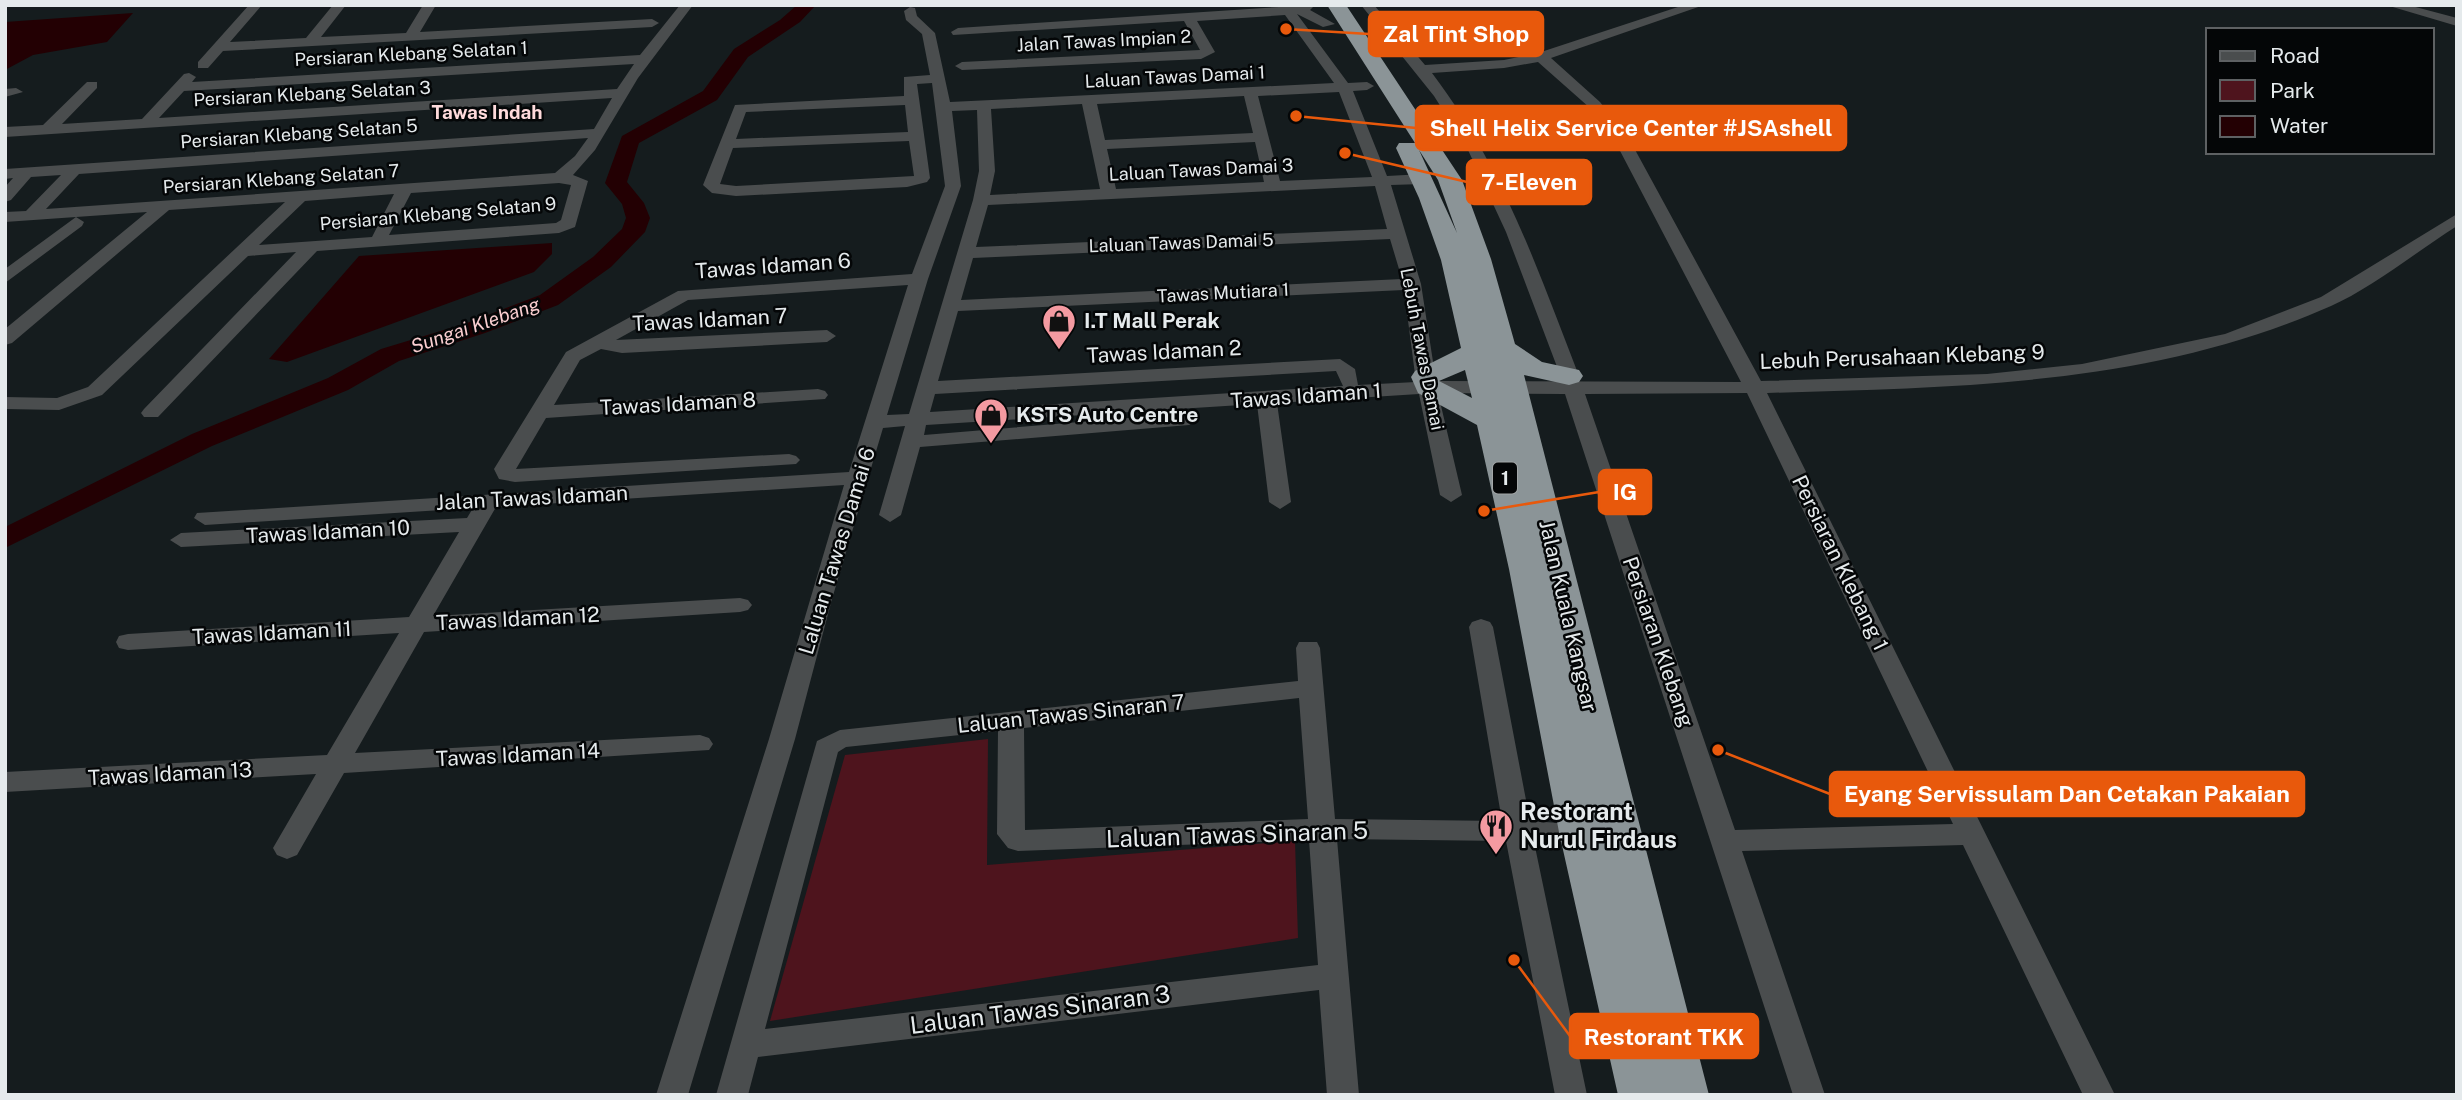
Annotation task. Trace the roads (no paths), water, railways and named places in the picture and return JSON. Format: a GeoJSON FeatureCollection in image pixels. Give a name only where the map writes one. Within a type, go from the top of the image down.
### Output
{"type":"FeatureCollection","features":[{"type":"Feature","properties":{"kind":"highway","name":"Jalan Kuala Kangsar"},"geometry":{"type":"LineString","coordinates":[[1299,8],[1332,14],[1432,178],[1454,260],[1496,380],[1685,1095]]}},
{"type":"Feature","properties":{"kind":"highway","name":"Jalan Kuala Kangsar"},"geometry":{"type":"LineString","coordinates":[[1332,14],[1367,86],[1432,178]]}},
{"type":"Feature","properties":{"kind":"highway"},"geometry":{"type":"LineString","coordinates":[[1389,180],[1405,174],[1432,178]]}},
{"type":"Feature","properties":{"kind":"highway"},"geometry":{"type":"LineString","coordinates":[[1389,180],[1432,178]]}},
{"type":"Feature","properties":{"kind":"highway"},"geometry":{"type":"LineString","coordinates":[[1426,382],[1455,364],[1531,394],[1571,382]]}},
{"type":"Feature","properties":{"kind":"highway"},"geometry":{"type":"LineString","coordinates":[[1426,382],[1496,380],[1533,369],[1571,382]]}},
{"type":"Feature","properties":{"kind":"highway","name":"Jalan Kuala Kangsar"},"geometry":{"type":"LineString","coordinates":[[1496,380],[1526,569],[1579,832],[1642,1095]]}},
{"type":"Feature","properties":{"kind":"street"},"geometry":{"type":"LineString","coordinates":[[146,123],[220,47],[256,5]]}},
{"type":"Feature","properties":{"kind":"street"},"geometry":{"type":"LineString","coordinates":[[310,42],[341,5]]}},
{"type":"Feature","properties":{"kind":"street"},"geometry":{"type":"LineString","coordinates":[[410,37],[430,6],[444,5]]}},
{"type":"Feature","properties":{"kind":"street"},"geometry":{"type":"LineString","coordinates":[[559,178],[576,163],[621,93],[687,5]]}},
{"type":"Feature","properties":{"kind":"street","name":"Persiaran Klebang"},"geometry":{"type":"LineString","coordinates":[[1367,5],[1457,118],[1497,190],[1571,382],[1809,1095]]}},
{"type":"Feature","properties":{"kind":"street"},"geometry":{"type":"LineString","coordinates":[[1421,70],[1504,64],[1541,57],[1698,5]]}},
{"type":"Feature","properties":{"kind":"street"},"geometry":{"type":"LineString","coordinates":[[2392,5],[2457,22]]}},
{"type":"Feature","properties":{"kind":"street"},"geometry":{"type":"LineString","coordinates":[[958,32],[1074,20],[1189,18],[1299,8],[1344,87]]}},
{"type":"Feature","properties":{"kind":"street","name":"Laluan Tawas Damai 6"},"geometry":{"type":"LineString","coordinates":[[672,1095],[919,279],[953,186],[944,107],[928,33],[911,17],[910,11]]}},
{"type":"Feature","properties":{"kind":"street","name":"Jalan Tawas Impian 2"},"geometry":{"type":"LineString","coordinates":[[962,66],[1201,55],[1208,52],[1189,18]]}},
{"type":"Feature","properties":{"kind":"street"},"geometry":{"type":"LineString","coordinates":[[220,47],[652,23]]}},
{"type":"Feature","properties":{"kind":"street","name":"Persiaran Klebang 1"},"geometry":{"type":"LineString","coordinates":[[1541,57],[1595,105],[1625,146],[1744,386],[1973,834],[2099,1095]]}},
{"type":"Feature","properties":{"kind":"street","name":"Persiaran Klebang Selatan 1"},"geometry":{"type":"LineString","coordinates":[[180,87],[645,59]]}},
{"type":"Feature","properties":{"kind":"street"},"geometry":{"type":"LineString","coordinates":[[911,100],[743,107],[737,110],[727,144],[711,182],[718,190],[922,178],[909,80],[936,79]]}},
{"type":"Feature","properties":{"kind":"street"},"geometry":{"type":"LineString","coordinates":[[48,129],[92,85]]}},
{"type":"Feature","properties":{"kind":"street","name":"Laluan Tawas Damai 1"},"geometry":{"type":"LineString","coordinates":[[984,106],[1367,86]]}},
{"type":"Feature","properties":{"kind":"street","name":"Lebuh Tawas Damai"},"geometry":{"type":"LineString","coordinates":[[1344,87],[1389,180],[1396,234],[1412,284],[1426,382],[1451,495]]}},
{"type":"Feature","properties":{"kind":"street"},"geometry":{"type":"LineString","coordinates":[[1250,92],[1273,185]]}},
{"type":"Feature","properties":{"kind":"street","name":"Persiaran Klebang Selatan 3"},"geometry":{"type":"LineString","coordinates":[[5,132],[621,93]]}},
{"type":"Feature","properties":{"kind":"street"},"geometry":{"type":"LineString","coordinates":[[1089,101],[1109,194]]}},
{"type":"Feature","properties":{"kind":"street"},"geometry":{"type":"LineString","coordinates":[[944,107],[984,106]]}},
{"type":"Feature","properties":{"kind":"street","name":"Laluan Tawas Damai 6"},"geometry":{"type":"LineString","coordinates":[[890,516],[981,200],[987,171],[984,106]]}},
{"type":"Feature","properties":{"kind":"street","name":"Persiaran Klebang Selatan 5"},"geometry":{"type":"LineString","coordinates":[[5,174],[596,133]]}},
{"type":"Feature","properties":{"kind":"street"},"geometry":{"type":"LineString","coordinates":[[727,144],[947,136]]}},
{"type":"Feature","properties":{"kind":"street"},"geometry":{"type":"LineString","coordinates":[[1098,145],[1261,137]]}},
{"type":"Feature","properties":{"kind":"street"},"geometry":{"type":"LineString","coordinates":[[31,215],[76,168]]}},
{"type":"Feature","properties":{"kind":"street"},"geometry":{"type":"LineString","coordinates":[[5,197],[27,172]]}},
{"type":"Feature","properties":{"kind":"street","name":"Persiaran Klebang Selatan 7"},"geometry":{"type":"LineString","coordinates":[[5,217],[559,178]]}},
{"type":"Feature","properties":{"kind":"street","name":"Persiaran Klebang Selatan 9"},"geometry":{"type":"LineString","coordinates":[[246,251],[562,227],[569,223],[580,181],[559,178]]}},
{"type":"Feature","properties":{"kind":"street","name":"Laluan Tawas Damai 3"},"geometry":{"type":"LineString","coordinates":[[981,200],[1389,180]]}},
{"type":"Feature","properties":{"kind":"street"},"geometry":{"type":"LineString","coordinates":[[378,241],[405,189]]}},
{"type":"Feature","properties":{"kind":"street"},"geometry":{"type":"LineString","coordinates":[[5,402],[59,404],[87,396],[246,251],[300,197]]}},
{"type":"Feature","properties":{"kind":"street"},"geometry":{"type":"LineString","coordinates":[[5,340],[164,206]]}},
{"type":"Feature","properties":{"kind":"street"},"geometry":{"type":"LineString","coordinates":[[5,229],[38,226],[54,214]]}},
{"type":"Feature","properties":{"kind":"street","name":"Lebuh Perusahaan Klebang 9"},"geometry":{"type":"LineString","coordinates":[[1571,382],[1670,389],[2020,378],[2082,370],[2230,340],[2327,301],[2457,219]]}},
{"type":"Feature","properties":{"kind":"street"},"geometry":{"type":"LineString","coordinates":[[5,278],[76,222]]}},
{"type":"Feature","properties":{"kind":"street","name":"Laluan Tawas Damai 5"},"geometry":{"type":"LineString","coordinates":[[966,253],[1396,234]]}},
{"type":"Feature","properties":{"kind":"street"},"geometry":{"type":"LineString","coordinates":[[151,414],[312,246]]}},
{"type":"Feature","properties":{"kind":"street","name":"Tawas Idaman 6"},"geometry":{"type":"LineString","coordinates":[[789,460],[507,474],[505,469],[569,359],[688,294],[919,279]]}},
{"type":"Feature","properties":{"kind":"street","name":"Tawas Mutiara 1"},"geometry":{"type":"LineString","coordinates":[[951,306],[1412,284]]}},
{"type":"Feature","properties":{"kind":"street","name":"Tawas Idaman 7"},"geometry":{"type":"LineString","coordinates":[[596,342],[622,347],[827,336]]}},
{"type":"Feature","properties":{"kind":"street","name":"Tawas Idaman 1"},"geometry":{"type":"LineString","coordinates":[[878,417],[1165,392],[1426,382]]}},
{"type":"Feature","properties":{"kind":"street","name":"Tawas Idaman 1"},"geometry":{"type":"LineString","coordinates":[[1165,392],[1267,406],[1426,382]]}},
{"type":"Feature","properties":{"kind":"street","name":"Tawas Idaman 2"},"geometry":{"type":"LineString","coordinates":[[928,388],[1165,392]]}},
{"type":"Feature","properties":{"kind":"street","name":"Tawas Idaman 8"},"geometry":{"type":"LineString","coordinates":[[537,412],[818,395]]}},
{"type":"Feature","properties":{"kind":"street"},"geometry":{"type":"LineString","coordinates":[[911,442],[1267,406],[1280,502]]}},
{"type":"Feature","properties":{"kind":"street","name":"Jalan Tawas Idaman"},"geometry":{"type":"LineString","coordinates":[[205,518],[858,478]]}},
{"type":"Feature","properties":{"kind":"street"},"geometry":{"type":"LineString","coordinates":[[416,625],[488,500]]}},
{"type":"Feature","properties":{"kind":"street","name":"Tawas Idaman 10"},"geometry":{"type":"LineString","coordinates":[[181,540],[474,524]]}},
{"type":"Feature","properties":{"kind":"street","name":"Tawas Idaman 12"},"geometry":{"type":"LineString","coordinates":[[287,848],[416,625],[740,605]]}},
{"type":"Feature","properties":{"kind":"street","name":"Tawas Idaman 11"},"geometry":{"type":"LineString","coordinates":[[128,642],[416,625]]}},
{"type":"Feature","properties":{"kind":"street"},"geometry":{"type":"LineString","coordinates":[[1481,627],[1518,833],[1571,1095]]}},
{"type":"Feature","properties":{"kind":"street"},"geometry":{"type":"LineString","coordinates":[[1308,648],[1343,1095]]}},
{"type":"Feature","properties":{"kind":"street","name":"Laluan Tawas Sinaran 7"},"geometry":{"type":"LineString","coordinates":[[831,743],[839,738],[1311,688]]}},
{"type":"Feature","properties":{"kind":"street","name":"Laluan Tawas Sinaran 5"},"geometry":{"type":"LineString","coordinates":[[1011,721],[1011,834],[1018,842],[1322,829],[1579,832]]}},
{"type":"Feature","properties":{"kind":"street"},"geometry":{"type":"LineString","coordinates":[[732,1095],[826,747],[831,743]]}},
{"type":"Feature","properties":{"kind":"street","name":"Tawas Idaman 14"},"geometry":{"type":"LineString","coordinates":[[335,765],[700,744]]}},
{"type":"Feature","properties":{"kind":"street","name":"Tawas Idaman 13"},"geometry":{"type":"LineString","coordinates":[[5,782],[335,765]]}},
{"type":"Feature","properties":{"kind":"street"},"geometry":{"type":"LineString","coordinates":[[1726,841],[1973,834]]}},
{"type":"Feature","properties":{"kind":"street","name":"Laluan Tawas Sinaran 3"},"geometry":{"type":"LineString","coordinates":[[746,1045],[1333,976]]}},
{"type":"Feature","properties":{"kind":"water"},"geometry":{"type":"Polygon","coordinates":[[[133,13],[107,42],[33,55],[5,70],[5,22],[133,13]]]}},
{"type":"Feature","properties":{"kind":"water"},"geometry":{"type":"Polygon","coordinates":[[[552,243],[552,254],[534,272],[287,362],[269,359],[359,256],[552,243]]]}},
{"type":"Feature","properties":{"kind":"waterway","name":"Sungai Klebang"},"geometry":{"type":"LineString","coordinates":[[5,539],[202,440],[338,384],[390,355],[476,328],[549,300],[602,262],[633,232],[638,218],[633,203],[616,183],[629,140],[700,103],[718,88],[741,53],[786,24],[807,5]]}},
{"type":"Feature","properties":{"kind":"place","name":"Zal Tint Shop"},"geometry":{"type":"Point","coordinates":[1286,29]}},
{"type":"Feature","properties":{"kind":"place","name":"Shell Helix Service Center #JSAshell"},"geometry":{"type":"Point","coordinates":[1296,116]}},
{"type":"Feature","properties":{"kind":"place","name":"7-Eleven"},"geometry":{"type":"Point","coordinates":[1345,153]}},
{"type":"Feature","properties":{"kind":"place","name":"I.T Mall Perak"},"geometry":{"type":"Point","coordinates":[1059,351]}},
{"type":"Feature","properties":{"kind":"place","name":"KSTS Auto Centre"},"geometry":{"type":"Point","coordinates":[991,445]}},
{"type":"Feature","properties":{"kind":"place","name":"IG"},"geometry":{"type":"Point","coordinates":[1484,511]}},
{"type":"Feature","properties":{"kind":"place","name":"Eyang Servissulam Dan Cetakan Pakaian"},"geometry":{"type":"Point","coordinates":[1718,750]}},
{"type":"Feature","properties":{"kind":"place","name":"Restorant Nurul Firdaus"},"geometry":{"type":"Point","coordinates":[1496,856]}},
{"type":"Feature","properties":{"kind":"place","name":"Restorant TKK"},"geometry":{"type":"Point","coordinates":[1514,960]}},
{"type":"Feature","properties":{"kind":"district","name":"Tawas Indah"},"geometry":{"type":"Point","coordinates":[487,112]}}]}
